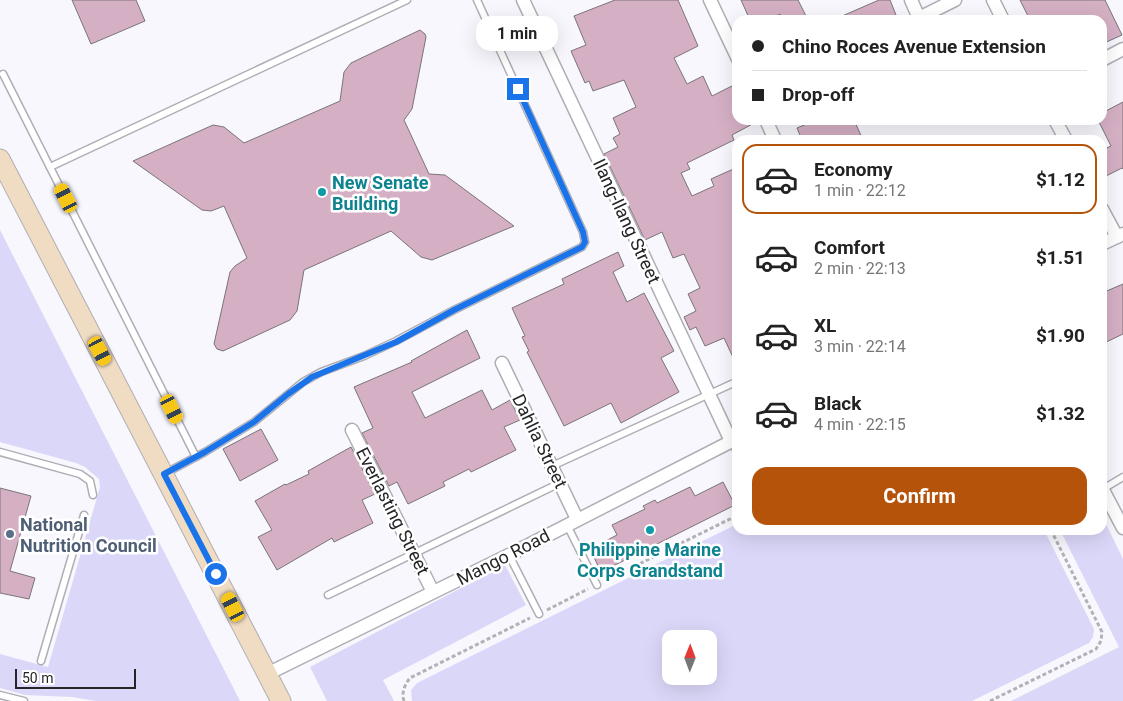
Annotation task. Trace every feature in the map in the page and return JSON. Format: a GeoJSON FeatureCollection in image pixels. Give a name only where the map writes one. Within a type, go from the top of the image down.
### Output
{"type":"FeatureCollection","features":[{"type":"Feature","properties":{"kind":"main road"},"geometry":{"type":"LineString","coordinates":[[0,159],[281,701]]}},
{"type":"Feature","properties":{"kind":"street","name":"Ilang-Ilang Street"},"geometry":{"type":"LineString","coordinates":[[523,0],[708,394],[732,436]]}},
{"type":"Feature","properties":{"kind":"street"},"geometry":{"type":"LineString","coordinates":[[710,0],[732,47]]}},
{"type":"Feature","properties":{"kind":"street"},"geometry":{"type":"LineString","coordinates":[[911,0],[918,15]]}},
{"type":"Feature","properties":{"kind":"street"},"geometry":{"type":"LineString","coordinates":[[926,15],[955,0]]}},
{"type":"Feature","properties":{"kind":"street"},"geometry":{"type":"LineString","coordinates":[[993,0],[1000,15]]}},
{"type":"Feature","properties":{"kind":"street"},"geometry":{"type":"LineString","coordinates":[[1107,57],[1123,49]]}},
{"type":"Feature","properties":{"kind":"street"},"geometry":{"type":"LineString","coordinates":[[1107,216],[1120,235],[1107,242]]}},
{"type":"Feature","properties":{"kind":"street","name":"Dahlia Street"},"geometry":{"type":"LineString","coordinates":[[502,363],[560,483],[572,522]]}},
{"type":"Feature","properties":{"kind":"street","name":"Everlasting Street"},"geometry":{"type":"LineString","coordinates":[[352,430],[433,592]]}},
{"type":"Feature","properties":{"kind":"street","name":"Mango Road"},"geometry":{"type":"LineString","coordinates":[[267,674],[509,555],[732,441]]}},
{"type":"Feature","properties":{"kind":"street"},"geometry":{"type":"LineString","coordinates":[[1107,496],[1123,528]]}},
{"type":"Feature","properties":{"kind":"lane"},"geometry":{"type":"LineString","coordinates":[[50,167],[407,0]]}},
{"type":"Feature","properties":{"kind":"lane"},"geometry":{"type":"LineString","coordinates":[[164,474],[254,422],[302,382],[321,372],[396,342],[454,310],[582,247],[585,242],[583,232],[477,0]]}},
{"type":"Feature","properties":{"kind":"lane"},"geometry":{"type":"LineString","coordinates":[[3,74],[196,457]]}},
{"type":"Feature","properties":{"kind":"lane"},"geometry":{"type":"LineString","coordinates":[[552,466],[732,384]]}},
{"type":"Feature","properties":{"kind":"lane"},"geometry":{"type":"LineString","coordinates":[[0,452],[80,474],[90,481],[93,495]]}},
{"type":"Feature","properties":{"kind":"lane"},"geometry":{"type":"LineString","coordinates":[[1107,486],[1123,477]]}},
{"type":"Feature","properties":{"kind":"lane"},"geometry":{"type":"LineString","coordinates":[[328,595],[560,483]]}},
{"type":"Feature","properties":{"kind":"lane"},"geometry":{"type":"LineString","coordinates":[[41,662],[84,514]]}},
{"type":"Feature","properties":{"kind":"lane"},"geometry":{"type":"LineString","coordinates":[[572,522],[597,585]]}},
{"type":"Feature","properties":{"kind":"lane"},"geometry":{"type":"LineString","coordinates":[[509,555],[539,614]]}},
{"type":"Feature","properties":{"kind":"lane"},"geometry":{"type":"LineString","coordinates":[[0,695],[24,701]]}},
{"type":"Feature","properties":{"kind":"path"},"geometry":{"type":"LineString","coordinates":[[404,701],[405,685],[410,678],[732,519]]}},
{"type":"Feature","properties":{"kind":"path"},"geometry":{"type":"LineString","coordinates":[[990,701],[1096,649],[1101,641],[1102,632],[1054,535]]}},
{"type":"Feature","properties":{"kind":"shaded area"},"geometry":{"type":"Polygon","coordinates":[[[0,230],[240,701],[96,701],[72,697],[25,695],[0,688],[0,654],[48,667],[100,487],[99,479],[85,467],[0,442],[0,230]]]}},
{"type":"Feature","properties":{"kind":"shaded area"},"geometry":{"type":"Polygon","coordinates":[[[732,526],[732,535],[1047,535],[1094,629],[1093,637],[1089,643],[972,701],[412,701],[411,690],[417,683],[732,526]]]}},
{"type":"Feature","properties":{"kind":"shaded area"},"geometry":{"type":"Polygon","coordinates":[[[1107,526],[1123,559],[1123,701],[1011,701],[1119,647],[1063,535],[1107,535],[1107,526]]]}},
{"type":"Feature","properties":{"kind":"shaded area"},"geometry":{"type":"Polygon","coordinates":[[[505,565],[526,605],[383,680],[394,701],[327,701],[310,667],[505,565]]]}},
{"type":"Feature","properties":{"kind":"building"},"geometry":{"type":"Polygon","coordinates":[[[72,0],[136,0],[145,21],[91,44],[72,0]]]}},
{"type":"Feature","properties":{"kind":"building"},"geometry":{"type":"Polygon","coordinates":[[[615,0],[678,0],[698,46],[674,58],[687,84],[703,76],[712,96],[732,86],[732,125],[751,125],[732,135],[732,141],[687,163],[690,169],[681,173],[692,196],[714,186],[711,179],[732,170],[732,355],[724,338],[705,346],[696,327],[690,330],[684,317],[696,311],[688,294],[700,288],[684,254],[673,258],[662,232],[645,240],[604,154],[618,147],[613,138],[620,134],[613,118],[636,107],[624,80],[593,91],[589,81],[585,83],[571,51],[586,45],[574,16],[615,0]]]}},
{"type":"Feature","properties":{"kind":"building"},"geometry":{"type":"Polygon","coordinates":[[[741,0],[798,0],[806,15],[780,14],[748,15],[741,0]]]}},
{"type":"Feature","properties":{"kind":"building"},"geometry":{"type":"Polygon","coordinates":[[[879,0],[890,0],[896,15],[844,15],[879,0]]]}},
{"type":"Feature","properties":{"kind":"building"},"geometry":{"type":"Polygon","coordinates":[[[1020,0],[1105,0],[1122,35],[1107,42],[1107,15],[1028,15],[1020,0]]]}},
{"type":"Feature","properties":{"kind":"building","name":"New Senate Building"},"geometry":{"type":"Polygon","coordinates":[[[420,30],[426,37],[412,109],[404,120],[429,174],[445,175],[514,226],[432,260],[421,257],[391,231],[304,270],[297,311],[290,320],[223,351],[217,349],[214,344],[230,272],[247,258],[224,206],[211,211],[202,210],[133,161],[213,125],[224,127],[244,143],[340,101],[344,72],[351,63],[420,30]]]}},
{"type":"Feature","properties":{"kind":"building"},"geometry":{"type":"Polygon","coordinates":[[[1123,102],[1123,169],[1107,176],[1107,148],[1111,146],[1100,125],[1107,125],[1107,110],[1123,102]]]}},
{"type":"Feature","properties":{"kind":"building"},"geometry":{"type":"Polygon","coordinates":[[[804,125],[856,125],[861,135],[800,135],[797,128],[804,125]]]}},
{"type":"Feature","properties":{"kind":"building"},"geometry":{"type":"Polygon","coordinates":[[[618,252],[624,266],[613,272],[627,302],[644,293],[674,351],[661,358],[679,392],[621,423],[611,403],[564,426],[527,352],[529,351],[522,337],[525,336],[512,308],[564,284],[562,279],[618,252]]]}},
{"type":"Feature","properties":{"kind":"building"},"geometry":{"type":"Polygon","coordinates":[[[1123,284],[1123,334],[1107,342],[1107,291],[1123,284]]]}},
{"type":"Feature","properties":{"kind":"building"},"geometry":{"type":"Polygon","coordinates":[[[467,330],[480,358],[412,392],[425,418],[482,390],[492,410],[510,400],[520,420],[504,427],[516,450],[471,472],[469,469],[443,482],[445,486],[408,504],[397,482],[389,486],[362,433],[373,428],[354,387],[412,362],[467,330]]]}},
{"type":"Feature","properties":{"kind":"building"},"geometry":{"type":"Polygon","coordinates":[[[261,429],[278,460],[240,481],[223,449],[261,429]]]}},
{"type":"Feature","properties":{"kind":"building"},"geometry":{"type":"Polygon","coordinates":[[[351,447],[375,494],[362,500],[373,523],[334,542],[332,538],[277,570],[258,537],[272,530],[255,501],[285,484],[309,474],[308,471],[351,447]]]}},
{"type":"Feature","properties":{"kind":"building","name":"Philippine Marine Corps Grandstand"},"geometry":{"type":"Polygon","coordinates":[[[723,482],[732,499],[732,506],[601,572],[590,549],[617,535],[612,525],[645,509],[643,506],[655,500],[657,503],[690,487],[695,496],[723,482]]]}},
{"type":"Feature","properties":{"kind":"building","name":"National Nutrition Council"},"geometry":{"type":"Polygon","coordinates":[[[0,488],[31,496],[10,571],[35,578],[29,599],[0,593],[0,488]]]}},
{"type":"Feature","properties":{"kind":"place","name":"New Senate Building"},"geometry":{"type":"Point","coordinates":[322,192]}},
{"type":"Feature","properties":{"kind":"place","name":"Philippine Marine Corps Grandstand"},"geometry":{"type":"Point","coordinates":[650,530]}},
{"type":"Feature","properties":{"kind":"place","name":"National Nutrition Council"},"geometry":{"type":"Point","coordinates":[10,534]}},
{"type":"Feature","properties":{"kind":"route"},"geometry":{"type":"LineString","coordinates":[[216,574],[164,474],[254,422],[302,382],[321,372],[396,342],[454,310],[578,251],[582,247],[585,242],[583,232],[518,89]]}}]}
